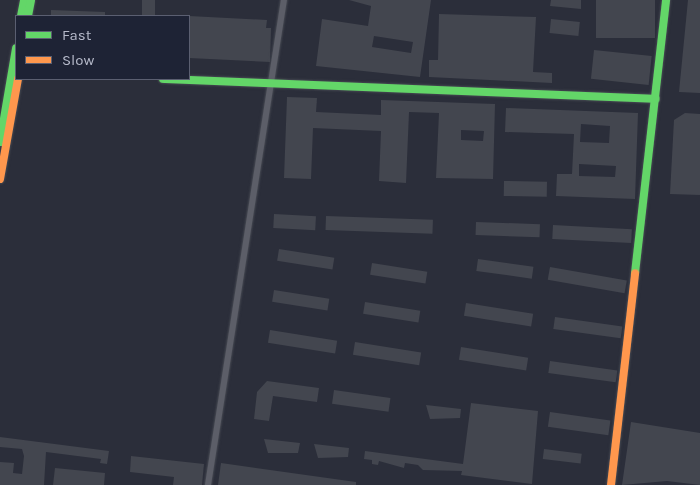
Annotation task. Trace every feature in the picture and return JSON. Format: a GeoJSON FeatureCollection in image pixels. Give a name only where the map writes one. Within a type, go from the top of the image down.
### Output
{"type":"FeatureCollection","features":[{"type":"Feature","properties":{"kind":"street"},"geometry":{"type":"LineString","coordinates":[[21,15],[24,0]]}},
{"type":"Feature","properties":{"kind":"street"},"geometry":{"type":"LineString","coordinates":[[28,15],[31,0]]}},
{"type":"Feature","properties":{"kind":"street"},"geometry":{"type":"LineString","coordinates":[[208,485],[284,0]]}},
{"type":"Feature","properties":{"kind":"street"},"geometry":{"type":"LineString","coordinates":[[611,485],[666,0]]}},
{"type":"Feature","properties":{"kind":"street"},"geometry":{"type":"LineString","coordinates":[[0,142],[15,75]]}},
{"type":"Feature","properties":{"kind":"street"},"geometry":{"type":"LineString","coordinates":[[0,179],[15,75]]}},
{"type":"Feature","properties":{"kind":"street"},"geometry":{"type":"LineString","coordinates":[[190,80],[656,98]]}},
{"type":"Feature","properties":{"kind":"building"},"geometry":{"type":"Polygon","coordinates":[[[142,0],[155,0],[155,15],[142,15],[142,0]]]}},
{"type":"Feature","properties":{"kind":"building"},"geometry":{"type":"Polygon","coordinates":[[[349,0],[431,0],[420,77],[316,66],[322,19],[368,26],[371,6],[349,0]],[[374,36],[372,47],[411,53],[413,42],[374,36]]]}},
{"type":"Feature","properties":{"kind":"building"},"geometry":{"type":"Polygon","coordinates":[[[551,0],[581,0],[581,9],[550,6],[551,0]]]}},
{"type":"Feature","properties":{"kind":"building"},"geometry":{"type":"Polygon","coordinates":[[[596,0],[655,0],[655,38],[596,38],[596,0]]]}},
{"type":"Feature","properties":{"kind":"building"},"geometry":{"type":"Polygon","coordinates":[[[688,0],[700,0],[700,93],[679,92],[688,0]]]}},
{"type":"Feature","properties":{"kind":"building"},"geometry":{"type":"Polygon","coordinates":[[[51,10],[105,12],[105,15],[51,15],[51,10]]]}},
{"type":"Feature","properties":{"kind":"building"},"geometry":{"type":"Polygon","coordinates":[[[439,14],[536,17],[533,72],[552,73],[552,83],[429,77],[429,60],[438,60],[439,14]]]}},
{"type":"Feature","properties":{"kind":"building"},"geometry":{"type":"Polygon","coordinates":[[[190,16],[267,20],[266,28],[271,28],[270,62],[190,58],[190,16]]]}},
{"type":"Feature","properties":{"kind":"building"},"geometry":{"type":"Polygon","coordinates":[[[551,19],[580,22],[578,36],[550,33],[551,19]]]}},
{"type":"Feature","properties":{"kind":"building"},"geometry":{"type":"Polygon","coordinates":[[[594,50],[652,56],[649,85],[591,79],[594,50]]]}},
{"type":"Feature","properties":{"kind":"building"},"geometry":{"type":"Polygon","coordinates":[[[287,97],[317,98],[316,112],[381,115],[381,100],[495,104],[493,179],[436,178],[439,113],[409,112],[406,183],[379,181],[381,131],[313,128],[311,179],[284,178],[287,97]],[[461,130],[461,140],[483,141],[484,131],[461,130]]]}},
{"type":"Feature","properties":{"kind":"building"},"geometry":{"type":"Polygon","coordinates":[[[506,108],[638,113],[635,199],[556,196],[557,174],[572,174],[574,134],[505,132],[506,108]],[[581,124],[580,142],[609,143],[610,126],[581,124]],[[579,164],[579,176],[615,177],[616,166],[579,164]]]}},
{"type":"Feature","properties":{"kind":"building"},"geometry":{"type":"Polygon","coordinates":[[[685,113],[700,114],[700,195],[670,194],[674,120],[685,113]]]}},
{"type":"Feature","properties":{"kind":"building"},"geometry":{"type":"Polygon","coordinates":[[[504,181],[547,182],[547,197],[504,196],[504,181]]]}},
{"type":"Feature","properties":{"kind":"building"},"geometry":{"type":"Polygon","coordinates":[[[274,214],[316,216],[315,230],[273,228],[274,214]]]}},
{"type":"Feature","properties":{"kind":"building"},"geometry":{"type":"Polygon","coordinates":[[[326,216],[433,220],[432,234],[326,230],[326,216]]]}},
{"type":"Feature","properties":{"kind":"building"},"geometry":{"type":"Polygon","coordinates":[[[476,222],[540,224],[540,237],[476,235],[476,222]]]}},
{"type":"Feature","properties":{"kind":"building"},"geometry":{"type":"Polygon","coordinates":[[[553,225],[632,229],[631,243],[552,239],[553,225]]]}},
{"type":"Feature","properties":{"kind":"building"},"geometry":{"type":"Polygon","coordinates":[[[279,249],[334,258],[332,270],[277,261],[279,249]]]}},
{"type":"Feature","properties":{"kind":"building"},"geometry":{"type":"Polygon","coordinates":[[[478,259],[533,267],[532,279],[476,271],[478,259]]]}},
{"type":"Feature","properties":{"kind":"building"},"geometry":{"type":"Polygon","coordinates":[[[372,263],[427,272],[425,284],[370,275],[372,263]]]}},
{"type":"Feature","properties":{"kind":"building"},"geometry":{"type":"Polygon","coordinates":[[[550,267],[627,281],[625,293],[548,280],[550,267]]]}},
{"type":"Feature","properties":{"kind":"building"},"geometry":{"type":"Polygon","coordinates":[[[274,290],[329,299],[327,311],[272,302],[274,290]]]}},
{"type":"Feature","properties":{"kind":"building"},"geometry":{"type":"Polygon","coordinates":[[[365,302],[420,311],[418,323],[363,314],[365,302]]]}},
{"type":"Feature","properties":{"kind":"building"},"geometry":{"type":"Polygon","coordinates":[[[466,303],[533,314],[531,326],[464,316],[466,303]]]}},
{"type":"Feature","properties":{"kind":"building"},"geometry":{"type":"Polygon","coordinates":[[[555,317],[622,326],[621,338],[553,329],[555,317]]]}},
{"type":"Feature","properties":{"kind":"building"},"geometry":{"type":"Polygon","coordinates":[[[270,330],[337,341],[335,353],[268,343],[270,330]]]}},
{"type":"Feature","properties":{"kind":"building"},"geometry":{"type":"Polygon","coordinates":[[[355,342],[421,352],[419,365],[353,355],[355,342]]]}},
{"type":"Feature","properties":{"kind":"building"},"geometry":{"type":"Polygon","coordinates":[[[461,347],[528,358],[526,370],[459,360],[461,347]]]}},
{"type":"Feature","properties":{"kind":"building"},"geometry":{"type":"Polygon","coordinates":[[[550,361],[617,370],[616,382],[548,373],[550,361]]]}},
{"type":"Feature","properties":{"kind":"building"},"geometry":{"type":"Polygon","coordinates":[[[267,381],[319,388],[317,402],[273,396],[269,421],[254,419],[257,392],[267,381]]]}},
{"type":"Feature","properties":{"kind":"building"},"geometry":{"type":"Polygon","coordinates":[[[334,390],[390,398],[388,412],[332,404],[334,390]]]}},
{"type":"Feature","properties":{"kind":"building"},"geometry":{"type":"Polygon","coordinates":[[[471,403],[538,411],[532,484],[461,475],[462,471],[423,470],[418,465],[405,463],[404,468],[379,461],[378,465],[372,464],[372,460],[364,459],[365,451],[463,464],[471,403]]]}},
{"type":"Feature","properties":{"kind":"building"},"geometry":{"type":"Polygon","coordinates":[[[426,405],[461,409],[460,418],[430,419],[426,405]]]}},
{"type":"Feature","properties":{"kind":"building"},"geometry":{"type":"Polygon","coordinates":[[[550,412],[610,420],[608,435],[548,427],[550,412]]]}},
{"type":"Feature","properties":{"kind":"building"},"geometry":{"type":"Polygon","coordinates":[[[631,422],[700,433],[700,485],[667,481],[622,485],[631,422]]]}},
{"type":"Feature","properties":{"kind":"building"},"geometry":{"type":"Polygon","coordinates":[[[0,437],[109,451],[107,464],[100,463],[101,459],[46,452],[44,485],[0,485],[0,462],[14,463],[13,473],[22,474],[24,456],[22,449],[0,447],[0,437]]]}},
{"type":"Feature","properties":{"kind":"building"},"geometry":{"type":"Polygon","coordinates":[[[264,439],[300,443],[298,453],[268,453],[264,439]]]}},
{"type":"Feature","properties":{"kind":"building"},"geometry":{"type":"Polygon","coordinates":[[[314,444],[349,448],[348,457],[318,458],[314,444]]]}},
{"type":"Feature","properties":{"kind":"building"},"geometry":{"type":"Polygon","coordinates":[[[544,449],[582,454],[580,464],[543,459],[544,449]]]}},
{"type":"Feature","properties":{"kind":"building"},"geometry":{"type":"Polygon","coordinates":[[[131,456],[204,464],[202,485],[173,485],[174,477],[130,472],[131,456]]]}},
{"type":"Feature","properties":{"kind":"building"},"geometry":{"type":"Polygon","coordinates":[[[221,463],[356,482],[356,485],[218,485],[221,463]]]}},
{"type":"Feature","properties":{"kind":"building"},"geometry":{"type":"Polygon","coordinates":[[[55,468],[105,473],[104,485],[53,485],[55,468]]]}},
{"type":"Feature","properties":{"kind":"traffic: fast"},"geometry":{"type":"LineString","coordinates":[[21,15],[24,0]]}},
{"type":"Feature","properties":{"kind":"traffic: fast"},"geometry":{"type":"LineString","coordinates":[[28,15],[31,0]]}},
{"type":"Feature","properties":{"kind":"traffic: fast"},"geometry":{"type":"LineString","coordinates":[[635,273],[666,0]]}},
{"type":"Feature","properties":{"kind":"traffic: fast"},"geometry":{"type":"LineString","coordinates":[[0,142],[15,54]]}},
{"type":"Feature","properties":{"kind":"traffic: fast"},"geometry":{"type":"LineString","coordinates":[[188,80],[656,99]]}},
{"type":"Feature","properties":{"kind":"traffic: slow"},"geometry":{"type":"LineString","coordinates":[[0,179],[18,80]]}},
{"type":"Feature","properties":{"kind":"traffic: slow"},"geometry":{"type":"LineString","coordinates":[[611,485],[635,273]]}}]}
